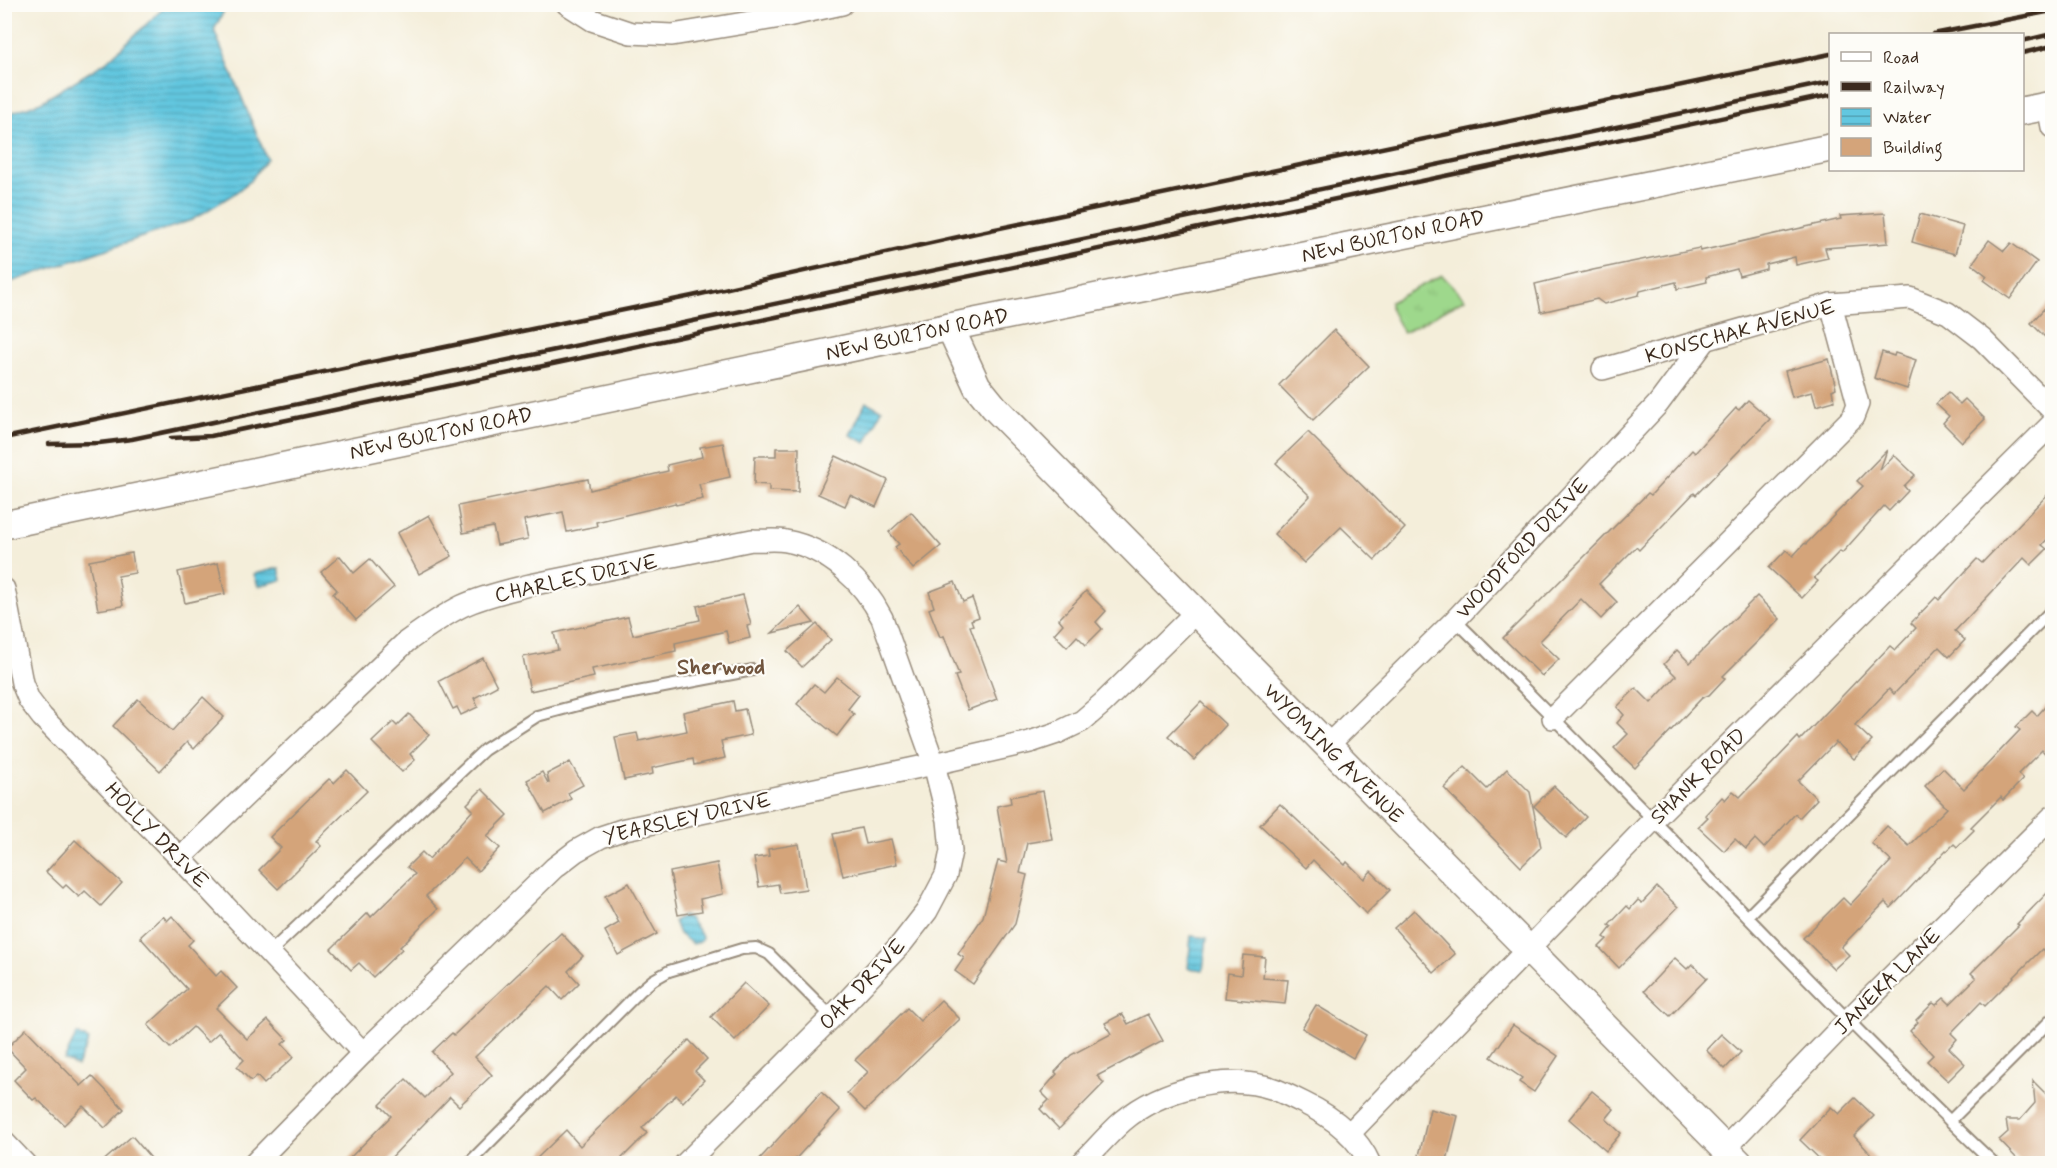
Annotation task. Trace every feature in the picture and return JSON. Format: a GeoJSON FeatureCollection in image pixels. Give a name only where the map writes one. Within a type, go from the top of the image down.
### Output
{"type":"FeatureCollection","features":[{"type":"Feature","properties":{"kind":"street"},"geometry":{"type":"LineString","coordinates":[[567,4],[591,20],[631,33],[672,35],[787,16],[842,4]]}},
{"type":"Feature","properties":{"kind":"street","name":"NEW BURTON ROAD"},"geometry":{"type":"LineString","coordinates":[[4,525],[950,327],[1829,148]]}},
{"type":"Feature","properties":{"kind":"street","name":"KONSCHAK AVENUE"},"geometry":{"type":"LineString","coordinates":[[1603,369],[1831,304],[1910,298],[1948,313],[1982,339],[2052,410]]}},
{"type":"Feature","properties":{"kind":"street"},"geometry":{"type":"LineString","coordinates":[[1553,718],[1853,417],[1858,404],[1831,304]]}},
{"type":"Feature","properties":{"kind":"street","name":"WYOMING AVENUE"},"geometry":{"type":"LineString","coordinates":[[950,327],[977,386],[994,407],[1732,1156]]}},
{"type":"Feature","properties":{"kind":"street","name":"WOODFORD DRIVE"},"geometry":{"type":"LineString","coordinates":[[1327,746],[1455,620],[1658,404],[1706,341]]}},
{"type":"Feature","properties":{"kind":"street","name":"SHANK ROAD"},"geometry":{"type":"LineString","coordinates":[[1349,1134],[1654,819],[2052,424]]}},
{"type":"Feature","properties":{"kind":"street","name":"CHARLES DRIVE"},"geometry":{"type":"LineString","coordinates":[[180,858],[406,642],[463,606],[530,585],[752,540],[784,541],[810,548],[834,562],[857,581],[872,599],[882,618],[934,764]]}},
{"type":"Feature","properties":{"kind":"street","name":"HOLLY DRIVE"},"geometry":{"type":"LineString","coordinates":[[4,589],[22,683],[29,700],[42,717],[180,858],[363,1053]]}},
{"type":"Feature","properties":{"kind":"street","name":"YEARSLEY DRIVE"},"geometry":{"type":"LineString","coordinates":[[254,1164],[363,1053],[524,896],[576,851],[601,837],[649,823],[934,764],[1058,734],[1082,721],[1103,703],[1196,612]]}},
{"type":"Feature","properties":{"kind":"street","name":"OAK DRIVE"},"geometry":{"type":"LineString","coordinates":[[685,1164],[832,1017],[902,943],[927,911],[946,875],[951,851],[948,820],[934,764]]}},
{"type":"Feature","properties":{"kind":"street","name":"JANEKA LANE"},"geometry":{"type":"LineString","coordinates":[[1732,1156],[1849,1019],[2052,817]]}},
{"type":"Feature","properties":{"kind":"street"},"geometry":{"type":"LineString","coordinates":[[1081,1164],[1124,1121],[1155,1100],[1191,1086],[1235,1082],[1273,1089],[1327,1114],[1349,1134],[1370,1164]]}},
{"type":"Feature","properties":{"kind":"street"},"geometry":{"type":"LineString","coordinates":[[4,1142],[25,1164]]}},
{"type":"Feature","properties":{"kind":"lane"},"geometry":{"type":"LineString","coordinates":[[1748,916],[2052,610]]}},
{"type":"Feature","properties":{"kind":"lane"},"geometry":{"type":"LineString","coordinates":[[1455,620],[1995,1164]]}},
{"type":"Feature","properties":{"kind":"lane"},"geometry":{"type":"LineString","coordinates":[[269,953],[484,750],[537,716],[601,699],[753,670]]}},
{"type":"Feature","properties":{"kind":"lane"},"geometry":{"type":"LineString","coordinates":[[468,1164],[640,991],[669,971],[742,949],[756,948],[769,954],[832,1017]]}},
{"type":"Feature","properties":{"kind":"lane"},"geometry":{"type":"LineString","coordinates":[[1950,1121],[2052,1019]]}},
{"type":"Feature","properties":{"kind":"green space"},"geometry":{"type":"Polygon","coordinates":[[[1442,275],[1465,299],[1403,333],[1390,308],[1390,302],[1442,275]]]}},
{"type":"Feature","properties":{"kind":"water"},"geometry":{"type":"Polygon","coordinates":[[[168,4],[227,5],[214,30],[267,159],[250,181],[234,194],[192,220],[5,284],[5,115],[41,102],[106,62],[168,4]]]}},
{"type":"Feature","properties":{"kind":"water"},"geometry":{"type":"Polygon","coordinates":[[[866,402],[882,410],[866,443],[850,435],[866,402]]]}},
{"type":"Feature","properties":{"kind":"water"},"geometry":{"type":"Polygon","coordinates":[[[279,568],[282,580],[258,586],[254,574],[279,568]]]}},
{"type":"Feature","properties":{"kind":"water"},"geometry":{"type":"Polygon","coordinates":[[[682,916],[689,918],[699,931],[702,938],[700,942],[693,944],[679,934],[674,921],[682,916]]]}},
{"type":"Feature","properties":{"kind":"water"},"geometry":{"type":"Polygon","coordinates":[[[1191,936],[1207,938],[1203,970],[1188,968],[1191,936]]]}},
{"type":"Feature","properties":{"kind":"water"},"geometry":{"type":"Polygon","coordinates":[[[77,1034],[89,1040],[77,1066],[64,1060],[77,1034]]]}},
{"type":"Feature","properties":{"kind":"building"},"geometry":{"type":"Polygon","coordinates":[[[1885,213],[1888,243],[1825,248],[1828,258],[1796,265],[1795,257],[1766,264],[1766,269],[1739,276],[1737,269],[1706,277],[1707,282],[1677,289],[1676,282],[1640,291],[1639,295],[1604,304],[1597,299],[1541,312],[1535,284],[1699,248],[1700,251],[1841,219],[1840,216],[1885,213]]]}},
{"type":"Feature","properties":{"kind":"building"},"geometry":{"type":"Polygon","coordinates":[[[1920,214],[1963,226],[1955,254],[1912,242],[1920,214]]]}},
{"type":"Feature","properties":{"kind":"building"},"geometry":{"type":"Polygon","coordinates":[[[1989,240],[2004,251],[2011,243],[2037,262],[2010,299],[1984,280],[1987,276],[1972,264],[1989,240]]]}},
{"type":"Feature","properties":{"kind":"building"},"geometry":{"type":"Polygon","coordinates":[[[2052,300],[2052,344],[2031,323],[2052,300]]]}},
{"type":"Feature","properties":{"kind":"building"},"geometry":{"type":"Polygon","coordinates":[[[1334,330],[1369,366],[1313,420],[1279,385],[1334,330]]]}},
{"type":"Feature","properties":{"kind":"building"},"geometry":{"type":"Polygon","coordinates":[[[1882,352],[1894,356],[1895,353],[1916,360],[1907,389],[1874,378],[1882,352]]]}},
{"type":"Feature","properties":{"kind":"building"},"geometry":{"type":"Polygon","coordinates":[[[1829,359],[1836,388],[1832,390],[1834,401],[1816,406],[1812,392],[1792,397],[1785,371],[1829,359]]]}},
{"type":"Feature","properties":{"kind":"building"},"geometry":{"type":"Polygon","coordinates":[[[1948,392],[1960,404],[1965,399],[1985,419],[1962,442],[1943,423],[1949,416],[1936,404],[1948,392]]]}},
{"type":"Feature","properties":{"kind":"building"},"geometry":{"type":"Polygon","coordinates":[[[1748,400],[1770,419],[1639,550],[1636,547],[1599,584],[1617,602],[1601,619],[1581,599],[1540,641],[1559,659],[1542,676],[1503,638],[1648,493],[1651,495],[1692,450],[1695,453],[1736,408],[1739,410],[1748,400]]]}},
{"type":"Feature","properties":{"kind":"building"},"geometry":{"type":"Polygon","coordinates":[[[1308,432],[1405,528],[1375,560],[1341,527],[1304,563],[1274,534],[1310,496],[1276,463],[1308,432]]]}},
{"type":"Feature","properties":{"kind":"building"},"geometry":{"type":"Polygon","coordinates":[[[723,443],[730,477],[699,484],[703,499],[676,505],[675,503],[596,522],[597,526],[567,532],[563,512],[524,520],[528,539],[497,545],[493,527],[463,533],[458,506],[588,479],[590,490],[668,471],[667,465],[702,457],[700,447],[723,443]]]}},
{"type":"Feature","properties":{"kind":"building"},"geometry":{"type":"Polygon","coordinates":[[[776,448],[799,448],[798,492],[769,491],[769,485],[754,484],[755,456],[776,456],[776,448]]]}},
{"type":"Feature","properties":{"kind":"building"},"geometry":{"type":"Polygon","coordinates":[[[1887,450],[1880,470],[1894,455],[1915,475],[1904,486],[1908,491],[1889,511],[1884,506],[1842,553],[1840,551],[1814,578],[1818,581],[1802,598],[1769,568],[1786,550],[1793,556],[1806,544],[1863,486],[1857,481],[1887,450]]]}},
{"type":"Feature","properties":{"kind":"building"},"geometry":{"type":"Polygon","coordinates":[[[836,456],[888,480],[876,507],[850,495],[845,506],[818,494],[836,456]]]}},
{"type":"Feature","properties":{"kind":"building"},"geometry":{"type":"Polygon","coordinates":[[[2052,490],[2052,534],[2042,545],[2047,549],[2031,565],[2024,558],[1955,631],[1965,640],[1949,657],[1939,647],[1894,694],[1889,689],[1855,725],[1872,741],[1854,759],[1836,742],[1798,781],[1817,799],[1799,818],[1795,814],[1764,848],[1755,839],[1746,849],[1735,839],[1724,851],[1698,827],[1708,817],[1705,815],[1722,797],[1725,800],[1733,791],[1740,797],[1798,737],[1800,740],[1890,646],[1895,650],[1916,628],[1911,623],[1936,597],[1939,600],[1977,559],[1982,563],[2052,490]]]}},
{"type":"Feature","properties":{"kind":"building"},"geometry":{"type":"Polygon","coordinates":[[[911,512],[941,546],[913,569],[895,547],[899,544],[889,532],[911,512]]]}},
{"type":"Feature","properties":{"kind":"building"},"geometry":{"type":"Polygon","coordinates":[[[429,515],[452,556],[419,574],[397,533],[429,515]]]}},
{"type":"Feature","properties":{"kind":"building"},"geometry":{"type":"Polygon","coordinates":[[[132,553],[135,573],[118,576],[123,606],[98,610],[89,561],[132,553]]]}},
{"type":"Feature","properties":{"kind":"building"},"geometry":{"type":"Polygon","coordinates":[[[340,556],[354,573],[370,559],[394,587],[356,620],[333,594],[337,590],[321,572],[340,556]]]}},
{"type":"Feature","properties":{"kind":"building"},"geometry":{"type":"Polygon","coordinates":[[[218,563],[225,594],[185,603],[178,572],[218,563]]]}},
{"type":"Feature","properties":{"kind":"building"},"geometry":{"type":"Polygon","coordinates":[[[955,582],[963,602],[972,598],[979,617],[971,620],[973,625],[970,626],[997,699],[968,710],[955,676],[959,675],[944,636],[940,637],[929,609],[934,607],[929,592],[955,582]]]}},
{"type":"Feature","properties":{"kind":"building"},"geometry":{"type":"Polygon","coordinates":[[[1086,591],[1106,611],[1096,622],[1102,629],[1086,645],[1077,636],[1067,647],[1054,634],[1063,624],[1059,619],[1086,591]]]}},
{"type":"Feature","properties":{"kind":"building"},"geometry":{"type":"Polygon","coordinates":[[[743,595],[751,625],[747,626],[750,638],[729,643],[726,631],[675,643],[676,651],[592,669],[594,677],[530,691],[523,657],[558,650],[554,633],[628,617],[633,635],[700,620],[697,606],[743,595]]]}},
{"type":"Feature","properties":{"kind":"building"},"geometry":{"type":"Polygon","coordinates":[[[1757,596],[1780,619],[1723,676],[1725,678],[1709,695],[1702,698],[1635,768],[1614,748],[1628,734],[1617,723],[1624,715],[1617,707],[1636,688],[1651,703],[1676,676],[1664,664],[1677,650],[1690,663],[1757,596]]]}},
{"type":"Feature","properties":{"kind":"building"},"geometry":{"type":"Polygon","coordinates":[[[800,607],[814,623],[772,633],[800,607]]]}},
{"type":"Feature","properties":{"kind":"building"},"geometry":{"type":"Polygon","coordinates":[[[817,624],[831,640],[802,667],[787,651],[817,624]]]}},
{"type":"Feature","properties":{"kind":"building"},"geometry":{"type":"Polygon","coordinates":[[[483,658],[497,686],[474,698],[478,707],[461,715],[457,707],[453,709],[439,681],[483,658]]]}},
{"type":"Feature","properties":{"kind":"building"},"geometry":{"type":"Polygon","coordinates":[[[837,677],[859,695],[848,709],[854,714],[837,736],[797,704],[814,684],[824,692],[837,677]]]}},
{"type":"Feature","properties":{"kind":"building"},"geometry":{"type":"Polygon","coordinates":[[[203,697],[224,717],[194,749],[187,742],[160,771],[113,726],[138,699],[172,731],[203,697]]]}},
{"type":"Feature","properties":{"kind":"building"},"geometry":{"type":"Polygon","coordinates":[[[2052,699],[2052,761],[2042,750],[2018,774],[2023,779],[2003,800],[2001,797],[1971,827],[1974,830],[1957,847],[1954,844],[1946,850],[1891,908],[1885,902],[1841,947],[1849,955],[1834,969],[1803,938],[1843,898],[1850,905],[1891,861],[1871,843],[1887,826],[1909,846],[1947,808],[1925,786],[1943,768],[1964,789],[2020,730],[2016,727],[2032,711],[2037,716],[2052,699]]]}},
{"type":"Feature","properties":{"kind":"building"},"geometry":{"type":"Polygon","coordinates":[[[733,701],[735,711],[745,709],[751,735],[721,741],[725,758],[694,765],[693,759],[652,768],[653,774],[624,780],[615,737],[637,733],[639,741],[687,731],[683,712],[733,701]]]}},
{"type":"Feature","properties":{"kind":"building"},"geometry":{"type":"Polygon","coordinates":[[[1201,702],[1226,725],[1194,760],[1168,736],[1201,702]]]}},
{"type":"Feature","properties":{"kind":"building"},"geometry":{"type":"Polygon","coordinates":[[[409,714],[429,735],[410,754],[415,760],[402,772],[372,742],[393,722],[397,726],[409,714]]]}},
{"type":"Feature","properties":{"kind":"building"},"geometry":{"type":"Polygon","coordinates":[[[570,762],[583,785],[568,793],[571,799],[545,813],[527,780],[542,772],[549,783],[547,774],[570,762]]]}},
{"type":"Feature","properties":{"kind":"building"},"geometry":{"type":"Polygon","coordinates":[[[1465,767],[1487,789],[1507,769],[1530,792],[1541,847],[1521,867],[1444,788],[1465,767]]]}},
{"type":"Feature","properties":{"kind":"building"},"geometry":{"type":"Polygon","coordinates":[[[347,770],[367,791],[316,841],[321,846],[278,889],[259,870],[281,848],[270,837],[329,779],[334,783],[347,770]]]}},
{"type":"Feature","properties":{"kind":"building"},"geometry":{"type":"Polygon","coordinates":[[[1554,786],[1586,817],[1566,838],[1534,806],[1554,786]]]}},
{"type":"Feature","properties":{"kind":"building"},"geometry":{"type":"Polygon","coordinates":[[[482,789],[508,815],[487,836],[500,848],[478,871],[465,858],[426,896],[438,909],[373,977],[359,963],[351,970],[331,949],[368,913],[371,917],[415,874],[407,867],[422,852],[429,859],[473,810],[467,804],[482,789]]]}},
{"type":"Feature","properties":{"kind":"building"},"geometry":{"type":"Polygon","coordinates":[[[1043,791],[1052,839],[1027,843],[1020,873],[1027,875],[1015,924],[973,984],[955,971],[964,958],[958,954],[983,917],[998,861],[1007,863],[997,806],[1011,803],[1010,797],[1043,791]]]}},
{"type":"Feature","properties":{"kind":"building"},"geometry":{"type":"Polygon","coordinates":[[[1280,804],[1345,865],[1347,862],[1364,879],[1371,871],[1390,890],[1366,914],[1313,860],[1306,868],[1260,825],[1280,804]]]}},
{"type":"Feature","properties":{"kind":"building"},"geometry":{"type":"Polygon","coordinates":[[[861,828],[865,844],[891,839],[897,864],[843,876],[833,834],[861,828]]]}},
{"type":"Feature","properties":{"kind":"building"},"geometry":{"type":"Polygon","coordinates":[[[75,840],[122,883],[101,906],[85,891],[79,897],[66,885],[63,888],[46,872],[75,840]]]}},
{"type":"Feature","properties":{"kind":"building"},"geometry":{"type":"Polygon","coordinates":[[[799,844],[806,889],[780,893],[778,884],[759,887],[754,858],[769,856],[768,849],[799,844]]]}},
{"type":"Feature","properties":{"kind":"building"},"geometry":{"type":"Polygon","coordinates":[[[717,863],[723,894],[700,899],[702,911],[678,915],[670,872],[717,863]]]}},
{"type":"Feature","properties":{"kind":"building"},"geometry":{"type":"Polygon","coordinates":[[[629,883],[657,934],[618,955],[605,931],[619,923],[605,896],[629,883]]]}},
{"type":"Feature","properties":{"kind":"building"},"geometry":{"type":"Polygon","coordinates":[[[1657,887],[1678,907],[1619,968],[1599,947],[1607,939],[1604,937],[1612,927],[1609,925],[1627,906],[1630,909],[1638,900],[1642,903],[1657,887]]]}},
{"type":"Feature","properties":{"kind":"building"},"geometry":{"type":"Polygon","coordinates":[[[2052,888],[2052,959],[2042,949],[1985,1006],[1981,1002],[1951,1033],[1957,1039],[1949,1048],[1965,1064],[1948,1081],[1927,1061],[1933,1055],[1910,1031],[1918,1022],[1916,1020],[1933,1003],[1936,1005],[1944,998],[1950,1004],[1976,978],[1971,973],[2052,888]]]}},
{"type":"Feature","properties":{"kind":"building"},"geometry":{"type":"Polygon","coordinates":[[[1414,910],[1455,954],[1434,973],[1394,928],[1414,910]]]}},
{"type":"Feature","properties":{"kind":"building"},"geometry":{"type":"Polygon","coordinates":[[[163,916],[167,921],[172,916],[193,940],[188,945],[216,976],[221,971],[237,988],[216,1008],[247,1039],[268,1020],[287,1040],[282,1044],[294,1057],[264,1084],[257,1076],[251,1081],[237,1067],[244,1060],[219,1032],[208,1042],[193,1027],[170,1048],[148,1025],[187,989],[140,937],[163,916]]]}},
{"type":"Feature","properties":{"kind":"building"},"geometry":{"type":"Polygon","coordinates":[[[561,933],[583,956],[568,971],[579,983],[562,1000],[549,986],[475,1057],[492,1075],[459,1106],[450,1097],[385,1164],[344,1164],[391,1116],[380,1105],[406,1079],[425,1098],[451,1072],[432,1052],[452,1033],[454,1035],[561,933]]]}},
{"type":"Feature","properties":{"kind":"building"},"geometry":{"type":"Polygon","coordinates":[[[1243,955],[1265,957],[1263,978],[1288,980],[1285,1004],[1225,998],[1228,973],[1241,975],[1243,955]]]}},
{"type":"Feature","properties":{"kind":"building"},"geometry":{"type":"Polygon","coordinates":[[[1675,958],[1687,969],[1692,964],[1707,978],[1670,1016],[1644,991],[1675,958]]]}},
{"type":"Feature","properties":{"kind":"building"},"geometry":{"type":"Polygon","coordinates":[[[744,983],[769,1006],[735,1041],[711,1017],[744,983]]]}},
{"type":"Feature","properties":{"kind":"building"},"geometry":{"type":"Polygon","coordinates":[[[941,1000],[960,1019],[865,1111],[847,1093],[868,1072],[855,1060],[907,1008],[920,1021],[941,1000]]]}},
{"type":"Feature","properties":{"kind":"building"},"geometry":{"type":"Polygon","coordinates":[[[1316,1005],[1366,1035],[1353,1058],[1302,1028],[1316,1005]]]}},
{"type":"Feature","properties":{"kind":"building"},"geometry":{"type":"Polygon","coordinates":[[[1122,1014],[1128,1024],[1148,1014],[1163,1041],[1097,1076],[1104,1083],[1059,1129],[1040,1109],[1049,1100],[1041,1092],[1071,1055],[1111,1034],[1105,1023],[1122,1014]]]}},
{"type":"Feature","properties":{"kind":"building"},"geometry":{"type":"Polygon","coordinates":[[[1513,1025],[1558,1056],[1534,1092],[1519,1082],[1522,1078],[1491,1057],[1513,1025]]]}},
{"type":"Feature","properties":{"kind":"building"},"geometry":{"type":"Polygon","coordinates":[[[26,1029],[81,1086],[92,1076],[124,1109],[105,1128],[83,1106],[64,1125],[36,1098],[33,1100],[14,1080],[26,1068],[7,1048],[26,1029]]]}},
{"type":"Feature","properties":{"kind":"building"},"geometry":{"type":"Polygon","coordinates":[[[1721,1034],[1741,1052],[1725,1069],[1706,1050],[1721,1034]]]}},
{"type":"Feature","properties":{"kind":"building"},"geometry":{"type":"Polygon","coordinates":[[[689,1040],[707,1059],[695,1071],[704,1080],[683,1102],[676,1095],[642,1128],[647,1133],[616,1164],[531,1164],[566,1130],[580,1146],[689,1040]]]}},
{"type":"Feature","properties":{"kind":"building"},"geometry":{"type":"Polygon","coordinates":[[[2033,1081],[2052,1100],[2052,1164],[2022,1164],[1999,1140],[2008,1132],[2006,1120],[2020,1120],[2035,1103],[2033,1081]]]}},
{"type":"Feature","properties":{"kind":"building"},"geometry":{"type":"Polygon","coordinates":[[[1592,1091],[1614,1109],[1606,1119],[1621,1133],[1606,1151],[1569,1119],[1592,1091]]]}},
{"type":"Feature","properties":{"kind":"building"},"geometry":{"type":"Polygon","coordinates":[[[821,1092],[840,1110],[791,1164],[755,1164],[821,1092]]]}},
{"type":"Feature","properties":{"kind":"building"},"geometry":{"type":"Polygon","coordinates":[[[1855,1098],[1874,1116],[1854,1136],[1880,1164],[1825,1164],[1800,1140],[1831,1107],[1839,1114],[1855,1098]]]}},
{"type":"Feature","properties":{"kind":"building"},"geometry":{"type":"Polygon","coordinates":[[[1430,1109],[1458,1116],[1446,1164],[1417,1164],[1430,1109]]]}},
{"type":"Feature","properties":{"kind":"building"},"geometry":{"type":"Polygon","coordinates":[[[132,1136],[156,1164],[100,1164],[132,1136]]]}},
{"type":"Feature","properties":{"kind":"railway"},"geometry":{"type":"LineString","coordinates":[[1938,33],[2052,11]]}},
{"type":"Feature","properties":{"kind":"railway"},"geometry":{"type":"LineString","coordinates":[[2024,41],[2052,34]]}},
{"type":"Feature","properties":{"kind":"railway"},"geometry":{"type":"LineString","coordinates":[[2024,53],[2052,46]]}},
{"type":"Feature","properties":{"kind":"railway"},"geometry":{"type":"LineString","coordinates":[[4,438],[692,296],[976,233],[1829,54]]}},
{"type":"Feature","properties":{"kind":"railway"},"geometry":{"type":"LineString","coordinates":[[49,444],[99,443],[132,439],[1829,82]]}},
{"type":"Feature","properties":{"kind":"railway"},"geometry":{"type":"LineString","coordinates":[[171,438],[211,436],[1829,95]]}},
{"type":"Feature","properties":{"kind":"district","name":"Sherwood"},"geometry":{"type":"Point","coordinates":[721,666]}}]}
